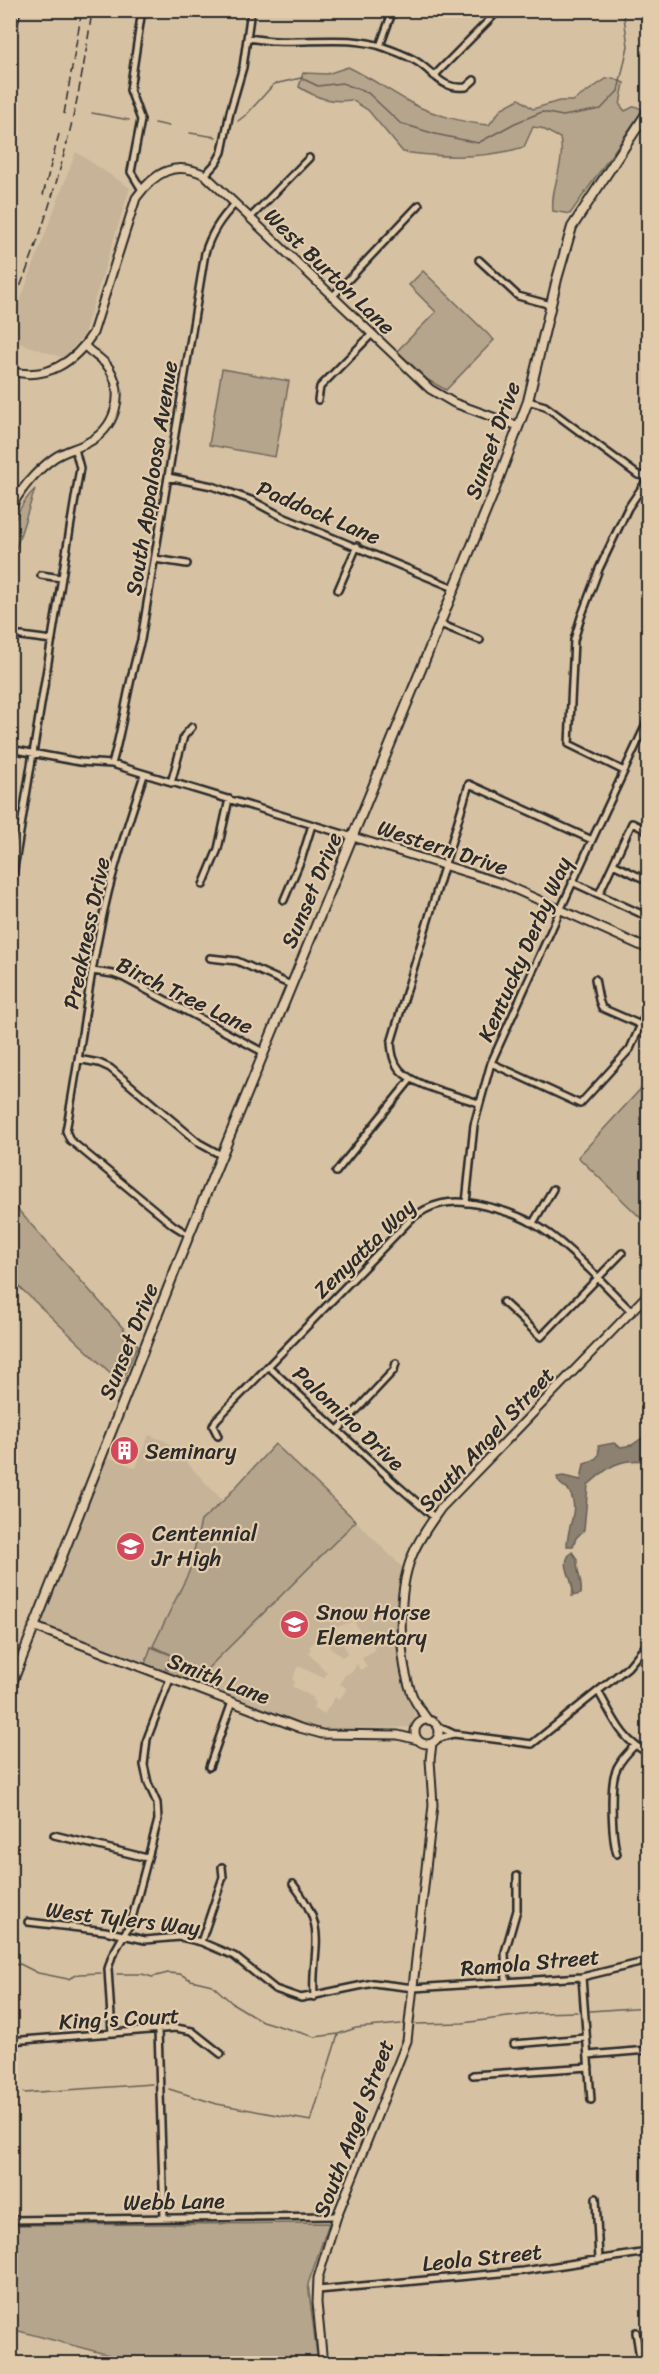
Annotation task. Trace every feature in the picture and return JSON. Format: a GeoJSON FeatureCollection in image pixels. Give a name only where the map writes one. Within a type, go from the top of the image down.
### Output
{"type":"FeatureCollection","features":[{"type":"Feature","properties":{"kind":"highway"},"geometry":{"type":"LineString","coordinates":[[10,31],[14,10]]}},
{"type":"Feature","properties":{"kind":"main road","name":"Sunset Drive"},"geometry":{"type":"LineString","coordinates":[[10,1688],[221,1155],[440,624],[528,401],[572,227],[648,112]]}},
{"type":"Feature","properties":{"kind":"street"},"geometry":{"type":"LineString","coordinates":[[142,10],[130,90],[141,120],[131,172],[142,190]]}},
{"type":"Feature","properties":{"kind":"street"},"geometry":{"type":"LineString","coordinates":[[10,371],[37,374],[54,370],[68,363],[85,346],[93,333],[131,208],[142,190],[167,170],[194,169],[205,175],[216,163],[222,152],[230,112],[243,67],[251,10]]}},
{"type":"Feature","properties":{"kind":"street"},"geometry":{"type":"LineString","coordinates":[[380,46],[393,10]]}},
{"type":"Feature","properties":{"kind":"street"},"geometry":{"type":"LineString","coordinates":[[434,76],[499,10]]}},
{"type":"Feature","properties":{"kind":"street"},"geometry":{"type":"LineString","coordinates":[[248,38],[274,41],[337,41],[380,46],[408,56],[441,83],[458,89],[466,87],[474,80]]}},
{"type":"Feature","properties":{"kind":"street"},"geometry":{"type":"LineString","coordinates":[[250,218],[309,158]]}},
{"type":"Feature","properties":{"kind":"street","name":"West Burton Lane"},"geometry":{"type":"LineString","coordinates":[[205,175],[430,390],[454,403],[518,426]]}},
{"type":"Feature","properties":{"kind":"street","name":"South Appaloosa Avenue"},"geometry":{"type":"LineString","coordinates":[[112,764],[133,666],[141,640],[205,253],[219,220],[235,204]]}},
{"type":"Feature","properties":{"kind":"street"},"geometry":{"type":"LineString","coordinates":[[332,297],[419,205]]}},
{"type":"Feature","properties":{"kind":"street"},"geometry":{"type":"LineString","coordinates":[[479,260],[518,296],[551,305]]}},
{"type":"Feature","properties":{"kind":"street"},"geometry":{"type":"LineString","coordinates":[[318,400],[320,387],[371,335]]}},
{"type":"Feature","properties":{"kind":"street"},"geometry":{"type":"LineString","coordinates":[[10,512],[19,493],[52,459],[100,435],[108,426],[117,402],[117,389],[108,366],[85,346]]}},
{"type":"Feature","properties":{"kind":"street"},"geometry":{"type":"LineString","coordinates":[[528,401],[545,406],[638,475],[647,478],[623,518],[599,569],[574,640],[569,744],[624,771]]}},
{"type":"Feature","properties":{"kind":"street"},"geometry":{"type":"LineString","coordinates":[[10,893],[80,468],[75,449]]}},
{"type":"Feature","properties":{"kind":"street","name":"Paddock Lane"},"geometry":{"type":"LineString","coordinates":[[168,477],[212,486],[251,500],[283,518],[357,546],[454,588]]}},
{"type":"Feature","properties":{"kind":"street"},"geometry":{"type":"LineString","coordinates":[[338,590],[357,546]]}},
{"type":"Feature","properties":{"kind":"street"},"geometry":{"type":"LineString","coordinates":[[155,559],[187,564]]}},
{"type":"Feature","properties":{"kind":"street"},"geometry":{"type":"LineString","coordinates":[[41,575],[61,578]]}},
{"type":"Feature","properties":{"kind":"street"},"geometry":{"type":"LineString","coordinates":[[440,624],[480,640]]}},
{"type":"Feature","properties":{"kind":"street"},"geometry":{"type":"LineString","coordinates":[[21,636],[52,640]]}},
{"type":"Feature","properties":{"kind":"street","name":"Kentucky Derby Way"},"geometry":{"type":"LineString","coordinates":[[466,1203],[474,1125],[478,1103],[491,1063],[648,720]]}},
{"type":"Feature","properties":{"kind":"street"},"geometry":{"type":"LineString","coordinates":[[171,783],[184,736],[192,727]]}},
{"type":"Feature","properties":{"kind":"street","name":"Western Drive"},"geometry":{"type":"LineString","coordinates":[[10,749],[80,762],[112,764],[446,865],[501,883],[648,949]]}},
{"type":"Feature","properties":{"kind":"street","name":"Preakness Drive"},"geometry":{"type":"LineString","coordinates":[[144,775],[119,850],[92,971],[66,1131],[70,1140],[173,1225],[189,1235]]}},
{"type":"Feature","properties":{"kind":"street"},"geometry":{"type":"LineString","coordinates":[[478,1103],[411,1079],[399,1069],[392,1055],[391,1043],[469,784],[592,840]]}},
{"type":"Feature","properties":{"kind":"street"},"geometry":{"type":"LineString","coordinates":[[203,885],[218,849],[229,799]]}},
{"type":"Feature","properties":{"kind":"street"},"geometry":{"type":"LineString","coordinates":[[599,894],[632,823],[648,831]]}},
{"type":"Feature","properties":{"kind":"street"},"geometry":{"type":"LineString","coordinates":[[284,900],[302,857],[312,825]]}},
{"type":"Feature","properties":{"kind":"street"},"geometry":{"type":"LineString","coordinates":[[613,864],[648,881]]}},
{"type":"Feature","properties":{"kind":"street"},"geometry":{"type":"LineString","coordinates":[[572,882],[648,917]]}},
{"type":"Feature","properties":{"kind":"street"},"geometry":{"type":"LineString","coordinates":[[210,958],[237,961],[291,986]]}},
{"type":"Feature","properties":{"kind":"street","name":"Birch Tree Lane"},"geometry":{"type":"LineString","coordinates":[[92,971],[124,978],[263,1052]]}},
{"type":"Feature","properties":{"kind":"street"},"geometry":{"type":"LineString","coordinates":[[595,979],[598,1000],[602,1008],[641,1025]]}},
{"type":"Feature","properties":{"kind":"street"},"geometry":{"type":"LineString","coordinates":[[491,1063],[580,1104],[630,1049],[648,1010]]}},
{"type":"Feature","properties":{"kind":"street"},"geometry":{"type":"LineString","coordinates":[[78,1059],[99,1063],[110,1068],[199,1143],[221,1155]]}},
{"type":"Feature","properties":{"kind":"street"},"geometry":{"type":"LineString","coordinates":[[336,1172],[411,1079]]}},
{"type":"Feature","properties":{"kind":"street"},"geometry":{"type":"LineString","coordinates":[[533,1223],[553,1189]]}},
{"type":"Feature","properties":{"kind":"street","name":"Zenyatta Way"},"geometry":{"type":"LineString","coordinates":[[218,1436],[213,1426],[216,1420],[424,1208],[436,1203],[466,1203],[495,1208],[533,1223],[555,1238],[632,1312]]}},
{"type":"Feature","properties":{"kind":"street"},"geometry":{"type":"LineString","coordinates":[[503,1302],[541,1337],[622,1253]]}},
{"type":"Feature","properties":{"kind":"street","name":"South Angel Street"},"geometry":{"type":"LineString","coordinates":[[428,1720],[417,1704],[408,1683],[402,1637],[403,1603],[411,1557],[422,1534],[435,1517],[648,1294]]}},
{"type":"Feature","properties":{"kind":"street"},"geometry":{"type":"LineString","coordinates":[[339,1429],[394,1370],[396,1363]]}},
{"type":"Feature","properties":{"kind":"street","name":"Palomino Drive"},"geometry":{"type":"LineString","coordinates":[[270,1367],[435,1517]]}},
{"type":"Feature","properties":{"kind":"street","name":"Smith Lane"},"geometry":{"type":"LineString","coordinates":[[33,1626],[300,1728],[322,1734],[398,1735],[420,1741]]}},
{"type":"Feature","properties":{"kind":"street"},"geometry":{"type":"LineString","coordinates":[[454,1734],[435,1741],[420,1741],[415,1733],[418,1725],[428,1720],[454,1734],[532,1744],[628,1667],[648,1643]]}},
{"type":"Feature","properties":{"kind":"street"},"geometry":{"type":"LineString","coordinates":[[112,2033],[108,1969],[112,1956],[131,1922],[158,1820],[158,1803],[148,1783],[144,1765],[147,1739],[170,1678]]}},
{"type":"Feature","properties":{"kind":"street"},"geometry":{"type":"LineString","coordinates":[[598,1691],[624,1734],[634,1746],[648,1752]]}},
{"type":"Feature","properties":{"kind":"street"},"geometry":{"type":"LineString","coordinates":[[209,1767],[232,1702]]}},
{"type":"Feature","properties":{"kind":"street","name":"South Angel Street"},"geometry":{"type":"LineString","coordinates":[[417,1704],[418,1725]]}},
{"type":"Feature","properties":{"kind":"street","name":"Smith Lane"},"geometry":{"type":"LineString","coordinates":[[398,1735],[418,1725]]}},
{"type":"Feature","properties":{"kind":"street"},"geometry":{"type":"LineString","coordinates":[[435,1741],[439,1732],[437,1726]]}},
{"type":"Feature","properties":{"kind":"street","name":"South Angel Street"},"geometry":{"type":"LineString","coordinates":[[420,1741],[430,1760]]}},
{"type":"Feature","properties":{"kind":"street","name":"South Angel Street"},"geometry":{"type":"LineString","coordinates":[[323,2364],[317,2303],[318,2278],[337,2216],[407,2041],[433,1805],[430,1760],[435,1741]]}},
{"type":"Feature","properties":{"kind":"street"},"geometry":{"type":"LineString","coordinates":[[617,1854],[613,1835],[615,1773],[621,1760],[634,1746]]}},
{"type":"Feature","properties":{"kind":"street"},"geometry":{"type":"LineString","coordinates":[[54,1835],[147,1858]]}},
{"type":"Feature","properties":{"kind":"street"},"geometry":{"type":"LineString","coordinates":[[201,1942],[223,1877],[222,1867]]}},
{"type":"Feature","properties":{"kind":"street"},"geometry":{"type":"LineString","coordinates":[[506,1982],[505,1952],[517,1910],[517,1876]]}},
{"type":"Feature","properties":{"kind":"street"},"geometry":{"type":"LineString","coordinates":[[293,1884],[306,1900],[315,1919],[317,1952],[313,1975],[314,1997]]}},
{"type":"Feature","properties":{"kind":"street","name":"West Tylers Way"},"geometry":{"type":"LineString","coordinates":[[28,1922],[105,1931],[145,1940],[180,1937],[201,1942],[234,1956],[275,1989],[301,1998],[373,1983],[414,1988]]}},
{"type":"Feature","properties":{"kind":"street","name":"Ramola Street"},"geometry":{"type":"LineString","coordinates":[[414,1988],[582,1977],[648,1961]]}},
{"type":"Feature","properties":{"kind":"street"},"geometry":{"type":"LineString","coordinates":[[582,1977],[591,2100]]}},
{"type":"Feature","properties":{"kind":"street","name":"King's Court"},"geometry":{"type":"LineString","coordinates":[[10,2041],[176,2028],[192,2031],[221,2054]]}},
{"type":"Feature","properties":{"kind":"street"},"geometry":{"type":"LineString","coordinates":[[158,2030],[164,2218]]}},
{"type":"Feature","properties":{"kind":"street"},"geometry":{"type":"LineString","coordinates":[[514,2044],[586,2038]]}},
{"type":"Feature","properties":{"kind":"street"},"geometry":{"type":"LineString","coordinates":[[588,2055],[648,2050]]}},
{"type":"Feature","properties":{"kind":"street"},"geometry":{"type":"LineString","coordinates":[[473,2075],[589,2067]]}},
{"type":"Feature","properties":{"kind":"street"},"geometry":{"type":"LineString","coordinates":[[596,2198],[599,2260]]}},
{"type":"Feature","properties":{"kind":"street","name":"Webb Lane"},"geometry":{"type":"LineString","coordinates":[[10,2220],[337,2216]]}},
{"type":"Feature","properties":{"kind":"street","name":"Leola Street"},"geometry":{"type":"LineString","coordinates":[[318,2290],[523,2271],[648,2252]]}},
{"type":"Feature","properties":{"kind":"street"},"geometry":{"type":"LineString","coordinates":[[636,2332],[641,2364]]}},
{"type":"Feature","properties":{"kind":"shaded area"},"geometry":{"type":"Polygon","coordinates":[[[348,67],[421,108],[471,123],[489,125],[502,108],[519,99],[533,109],[559,101],[573,101],[606,79],[613,78],[624,83],[620,105],[625,111],[635,106],[643,110],[570,214],[553,211],[561,158],[560,138],[541,128],[533,127],[524,147],[494,154],[464,156],[403,152],[368,110],[352,100],[324,99],[299,87],[303,73],[327,74],[348,67]]]}},
{"type":"Feature","properties":{"kind":"shaded area"},"geometry":{"type":"Polygon","coordinates":[[[76,152],[130,188],[83,336],[64,358],[11,340],[11,325],[76,152]]]}},
{"type":"Feature","properties":{"kind":"shaded area"},"geometry":{"type":"Polygon","coordinates":[[[423,271],[494,340],[446,390],[428,380],[397,351],[436,312],[409,285],[423,271]]]}},
{"type":"Feature","properties":{"kind":"shaded area"},"geometry":{"type":"Polygon","coordinates":[[[222,369],[289,381],[275,457],[209,445],[222,369]]]}},
{"type":"Feature","properties":{"kind":"shaded area"},"geometry":{"type":"Polygon","coordinates":[[[35,489],[11,564],[14,524],[21,506],[35,489]]]}},
{"type":"Feature","properties":{"kind":"shaded area"},"geometry":{"type":"Polygon","coordinates":[[[648,1081],[648,1225],[578,1157],[648,1081]]]}},
{"type":"Feature","properties":{"kind":"shaded area"},"geometry":{"type":"Polygon","coordinates":[[[12,1203],[138,1345],[121,1383],[11,1279],[12,1203]]]}},
{"type":"Feature","properties":{"kind":"shaded area"},"geometry":{"type":"Polygon","coordinates":[[[648,1434],[648,1461],[622,1462],[602,1473],[588,1485],[584,1530],[576,1538],[573,1546],[567,1546],[574,1509],[573,1502],[567,1488],[560,1484],[557,1477],[581,1480],[584,1464],[596,1458],[599,1453],[598,1446],[614,1443],[621,1447],[632,1445],[648,1434]]]}},
{"type":"Feature","properties":{"kind":"shaded area","name":"Centennial Jr High"},"geometry":{"type":"Polygon","coordinates":[[[149,1435],[167,1442],[223,1501],[201,1521],[189,1572],[153,1646],[173,1655],[167,1672],[38,1626],[102,1455],[136,1468],[149,1435]]]}},
{"type":"Feature","properties":{"kind":"shaded area"},"geometry":{"type":"Polygon","coordinates":[[[275,1444],[356,1521],[194,1682],[167,1672],[172,1655],[153,1646],[189,1572],[201,1521],[223,1501],[275,1444]]]}},
{"type":"Feature","properties":{"kind":"shaded area","name":"Snow Horse Elementary"},"geometry":{"type":"Polygon","coordinates":[[[356,1521],[402,1567],[397,1629],[403,1681],[416,1717],[416,1722],[411,1727],[322,1730],[304,1726],[194,1682],[356,1521]],[[354,1621],[334,1628],[348,1653],[342,1657],[321,1639],[318,1642],[316,1640],[309,1647],[311,1649],[308,1653],[327,1673],[324,1678],[298,1666],[292,1686],[314,1698],[313,1708],[324,1714],[335,1697],[339,1699],[347,1688],[340,1684],[345,1675],[353,1671],[357,1664],[360,1670],[367,1667],[362,1658],[375,1650],[369,1640],[366,1642],[354,1621]]]}},
{"type":"Feature","properties":{"kind":"shaded area"},"geometry":{"type":"Polygon","coordinates":[[[572,1552],[577,1559],[581,1594],[572,1596],[572,1585],[566,1562],[572,1552]]]}},
{"type":"Feature","properties":{"kind":"shaded area"},"geometry":{"type":"Polygon","coordinates":[[[151,1647],[171,1655],[164,1673],[145,1664],[151,1647]]]}},
{"type":"Feature","properties":{"kind":"shaded area"},"geometry":{"type":"Polygon","coordinates":[[[329,2223],[308,2284],[318,2363],[139,2363],[11,2329],[11,2225],[329,2223]]]}},
{"type":"Feature","properties":{"kind":"waterway"},"geometry":{"type":"LineString","coordinates":[[238,121],[274,84],[301,78],[318,86],[342,83],[368,93],[400,123],[435,134],[478,143],[515,123],[542,112],[563,116],[601,109],[618,91],[628,46],[623,10]]}},
{"type":"Feature","properties":{"kind":"waterway"},"geometry":{"type":"LineString","coordinates":[[92,113],[129,120]]}},
{"type":"Feature","properties":{"kind":"waterway"},"geometry":{"type":"LineString","coordinates":[[155,123],[169,126]]}},
{"type":"Feature","properties":{"kind":"waterway"},"geometry":{"type":"LineString","coordinates":[[190,133],[216,137]]}},
{"type":"Feature","properties":{"kind":"waterway"},"geometry":{"type":"LineString","coordinates":[[10,1966],[20,1964],[38,1973],[68,1979],[79,1974],[101,1973]]}},
{"type":"Feature","properties":{"kind":"waterway"},"geometry":{"type":"LineString","coordinates":[[117,1974],[142,1974],[152,1977],[168,1973],[180,1974],[191,1980],[212,1985],[232,2003],[262,2021],[315,2037],[338,2034],[356,2028],[401,2024]]}},
{"type":"Feature","properties":{"kind":"waterway"},"geometry":{"type":"LineString","coordinates":[[590,2011],[648,2007]]}},
{"type":"Feature","properties":{"kind":"waterway"},"geometry":{"type":"LineString","coordinates":[[416,2024],[463,2023],[538,2013],[577,2012]]}},
{"type":"Feature","properties":{"kind":"waterway"},"geometry":{"type":"LineString","coordinates":[[169,2089],[217,2104],[311,2121],[338,2035]]}},
{"type":"Feature","properties":{"kind":"waterway"},"geometry":{"type":"LineString","coordinates":[[24,2093],[152,2084]]}},
{"type":"Feature","properties":{"kind":"waterway"},"geometry":{"type":"LineString","coordinates":[[10,2093],[17,2093]]}},
{"type":"Feature","properties":{"kind":"railway"},"geometry":{"type":"LineString","coordinates":[[64,114],[82,10]]}},
{"type":"Feature","properties":{"kind":"railway"},"geometry":{"type":"LineString","coordinates":[[10,311],[25,275],[62,164],[79,87],[92,10]]}},
{"type":"Feature","properties":{"kind":"railway"},"geometry":{"type":"LineString","coordinates":[[43,195],[59,134]]}},
{"type":"Feature","properties":{"kind":"place","name":"Seminary"},"geometry":{"type":"Point","coordinates":[124,1451]}},
{"type":"Feature","properties":{"kind":"place","name":"Centennial Jr High"},"geometry":{"type":"Point","coordinates":[131,1546]}},
{"type":"Feature","properties":{"kind":"place","name":"Snow Horse Elementary"},"geometry":{"type":"Point","coordinates":[295,1625]}}]}
